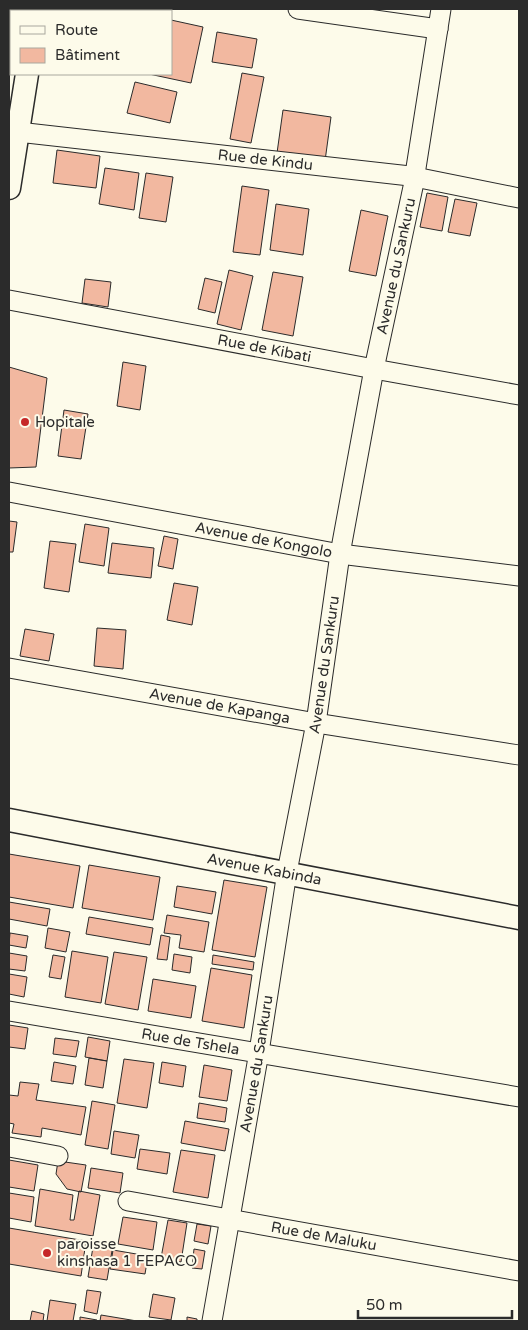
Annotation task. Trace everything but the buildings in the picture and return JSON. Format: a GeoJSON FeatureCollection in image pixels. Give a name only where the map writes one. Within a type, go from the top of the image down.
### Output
{"type":"FeatureCollection","features":[{"type":"Feature","properties":{"kind":"street"},"geometry":{"type":"LineString","coordinates":[[298,9],[438,29]]}},
{"type":"Feature","properties":{"kind":"street","name":"Avenue du Sankuru"},"geometry":{"type":"LineString","coordinates":[[212,1321],[259,1052],[287,872],[316,723],[340,554],[374,369],[414,177],[441,9]]}},
{"type":"Feature","properties":{"kind":"street"},"geometry":{"type":"LineString","coordinates":[[9,188],[14,132],[27,75]]}},
{"type":"Feature","properties":{"kind":"street","name":"Rue de Kindu"},"geometry":{"type":"LineString","coordinates":[[14,132],[414,177],[519,198]]}},
{"type":"Feature","properties":{"kind":"street","name":"Rue de Kibati"},"geometry":{"type":"LineString","coordinates":[[9,300],[519,395]]}},
{"type":"Feature","properties":{"kind":"street","name":"Avenue de Kongolo"},"geometry":{"type":"LineString","coordinates":[[9,492],[340,554],[519,576]]}},
{"type":"Feature","properties":{"kind":"street","name":"Avenue de Kapanga"},"geometry":{"type":"LineString","coordinates":[[9,668],[316,723],[519,755]]}},
{"type":"Feature","properties":{"kind":"street","name":"Avenue Kabinda"},"geometry":{"type":"LineString","coordinates":[[9,820],[519,918]]}},
{"type":"Feature","properties":{"kind":"street","name":"Rue de Tshela"},"geometry":{"type":"LineString","coordinates":[[9,1011],[519,1097]]}},
{"type":"Feature","properties":{"kind":"street"},"geometry":{"type":"LineString","coordinates":[[9,1146],[58,1156]]}},
{"type":"Feature","properties":{"kind":"street","name":"Rue de Maluku"},"geometry":{"type":"LineString","coordinates":[[128,1201],[519,1271]]}},
{"type":"Feature","properties":{"kind":"place","name":"Hopitale"},"geometry":{"type":"Point","coordinates":[25,422]}},
{"type":"Feature","properties":{"kind":"place","name":"paroisse kinshasa 1 FEPACO"},"geometry":{"type":"Point","coordinates":[47,1253]}}]}
